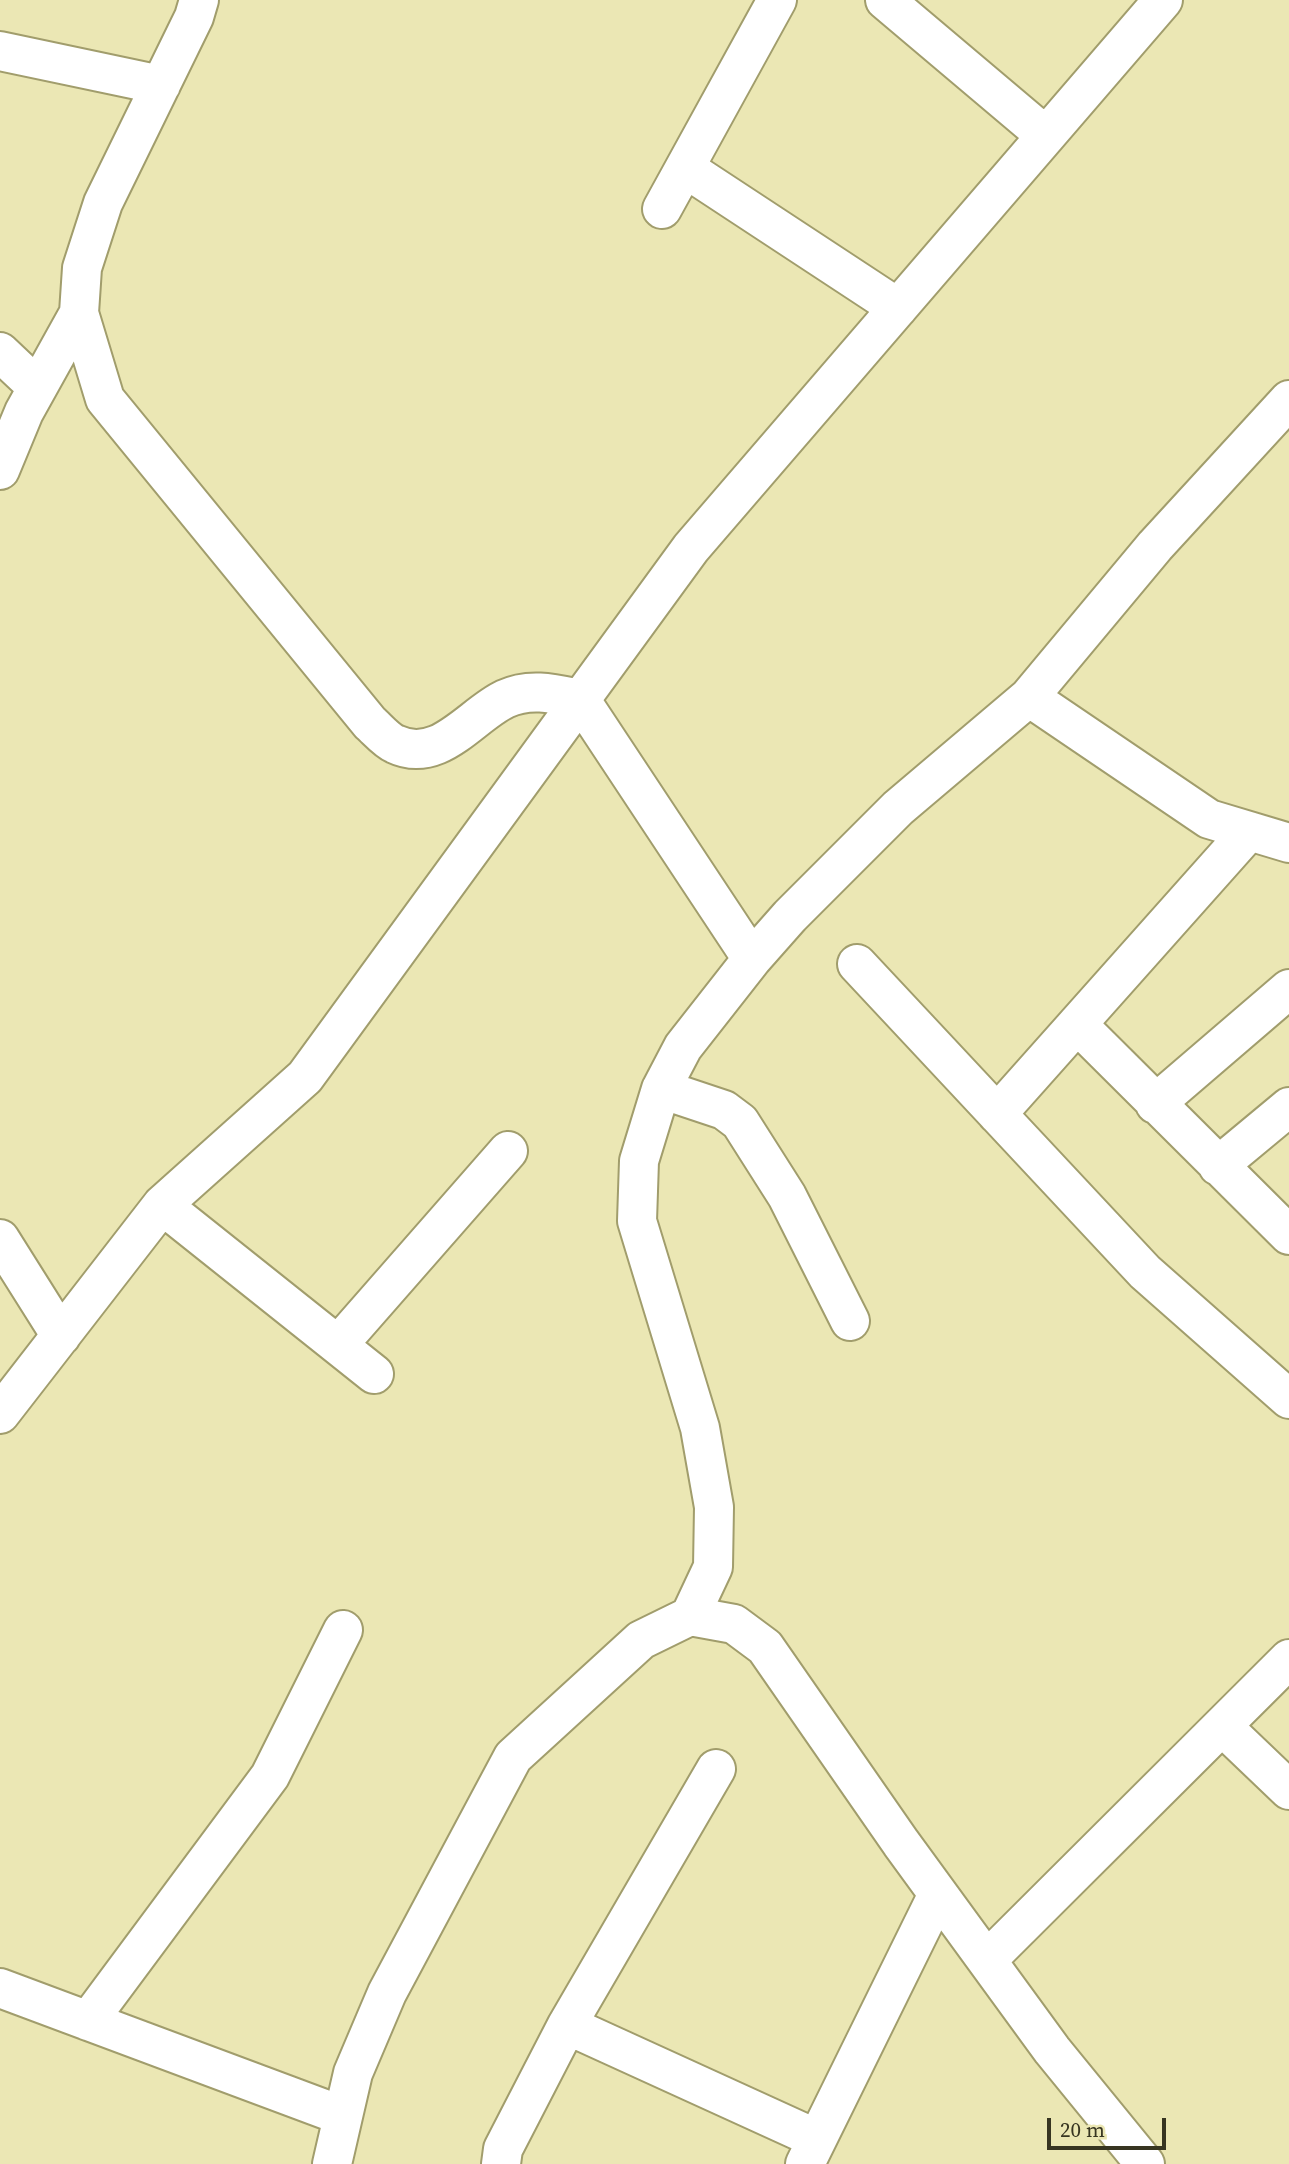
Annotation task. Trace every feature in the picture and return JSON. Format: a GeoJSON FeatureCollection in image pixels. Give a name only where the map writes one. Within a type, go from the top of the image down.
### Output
{"type":"FeatureCollection","features":[{"type":"Feature","properties":{"kind":"street"},"geometry":{"type":"LineString","coordinates":[[199,0],[103,204],[82,268],[79,313],[105,399],[370,723],[394,744],[418,749],[444,742],[506,698],[543,691],[580,699],[751,959]]}},
{"type":"Feature","properties":{"kind":"street"},"geometry":{"type":"LineString","coordinates":[[662,209],[777,0]]}},
{"type":"Feature","properties":{"kind":"street"},"geometry":{"type":"LineString","coordinates":[[885,0],[1046,136]]}},
{"type":"Feature","properties":{"kind":"street"},"geometry":{"type":"LineString","coordinates":[[0,1414],[162,1205],[305,1077],[691,548],[1163,0]]}},
{"type":"Feature","properties":{"kind":"street"},"geometry":{"type":"LineString","coordinates":[[0,51],[161,85]]}},
{"type":"Feature","properties":{"kind":"street"},"geometry":{"type":"LineString","coordinates":[[685,168],[898,308]]}},
{"type":"Feature","properties":{"kind":"street"},"geometry":{"type":"LineString","coordinates":[[0,470],[37,387],[79,313]]}},
{"type":"Feature","properties":{"kind":"street"},"geometry":{"type":"LineString","coordinates":[[0,352],[37,387]]}},
{"type":"Feature","properties":{"kind":"street"},"geometry":{"type":"LineString","coordinates":[[690,1616],[713,1567],[714,1507],[699,1428],[637,1221],[639,1161],[661,1089],[684,1047],[751,959],[898,808],[1029,697],[1155,546],[1289,400]]}},
{"type":"Feature","properties":{"kind":"street"},"geometry":{"type":"LineString","coordinates":[[1029,697],[1209,819],[1289,843]]}},
{"type":"Feature","properties":{"kind":"street"},"geometry":{"type":"LineString","coordinates":[[997,1114],[1250,831]]}},
{"type":"Feature","properties":{"kind":"street"},"geometry":{"type":"LineString","coordinates":[[857,964],[1145,1272],[1289,1399]]}},
{"type":"Feature","properties":{"kind":"street"},"geometry":{"type":"LineString","coordinates":[[1155,1104],[1289,989]]}},
{"type":"Feature","properties":{"kind":"street"},"geometry":{"type":"LineString","coordinates":[[1077,1024],[1289,1235]]}},
{"type":"Feature","properties":{"kind":"street"},"geometry":{"type":"LineString","coordinates":[[661,1089],[723,1110],[740,1122],[787,1195],[850,1321]]}},
{"type":"Feature","properties":{"kind":"street"},"geometry":{"type":"LineString","coordinates":[[1218,1166],[1289,1107]]}},
{"type":"Feature","properties":{"kind":"street"},"geometry":{"type":"LineString","coordinates":[[338,1345],[508,1151]]}},
{"type":"Feature","properties":{"kind":"street"},"geometry":{"type":"LineString","coordinates":[[162,1205],[374,1374]]}},
{"type":"Feature","properties":{"kind":"street"},"geometry":{"type":"LineString","coordinates":[[0,1239],[61,1336]]}},
{"type":"Feature","properties":{"kind":"street"},"geometry":{"type":"LineString","coordinates":[[332,2164],[353,2073],[387,1993],[513,1757],[641,1640],[690,1616],[734,1624],[765,1647],[938,1894],[1132,2158]]}},
{"type":"Feature","properties":{"kind":"street"},"geometry":{"type":"LineString","coordinates":[[88,2021],[270,1776],[343,1630]]}},
{"type":"Feature","properties":{"kind":"street"},"geometry":{"type":"LineString","coordinates":[[987,1960],[1289,1660]]}},
{"type":"Feature","properties":{"kind":"street"},"geometry":{"type":"LineString","coordinates":[[1222,1726],[1289,1790]]}},
{"type":"Feature","properties":{"kind":"street"},"geometry":{"type":"LineString","coordinates":[[501,2164],[503,2150],[567,2025],[716,1769]]}},
{"type":"Feature","properties":{"kind":"street"},"geometry":{"type":"LineString","coordinates":[[567,2025],[811,2152],[938,1894]]}},
{"type":"Feature","properties":{"kind":"street"},"geometry":{"type":"LineString","coordinates":[[0,1988],[343,2116]]}}]}
